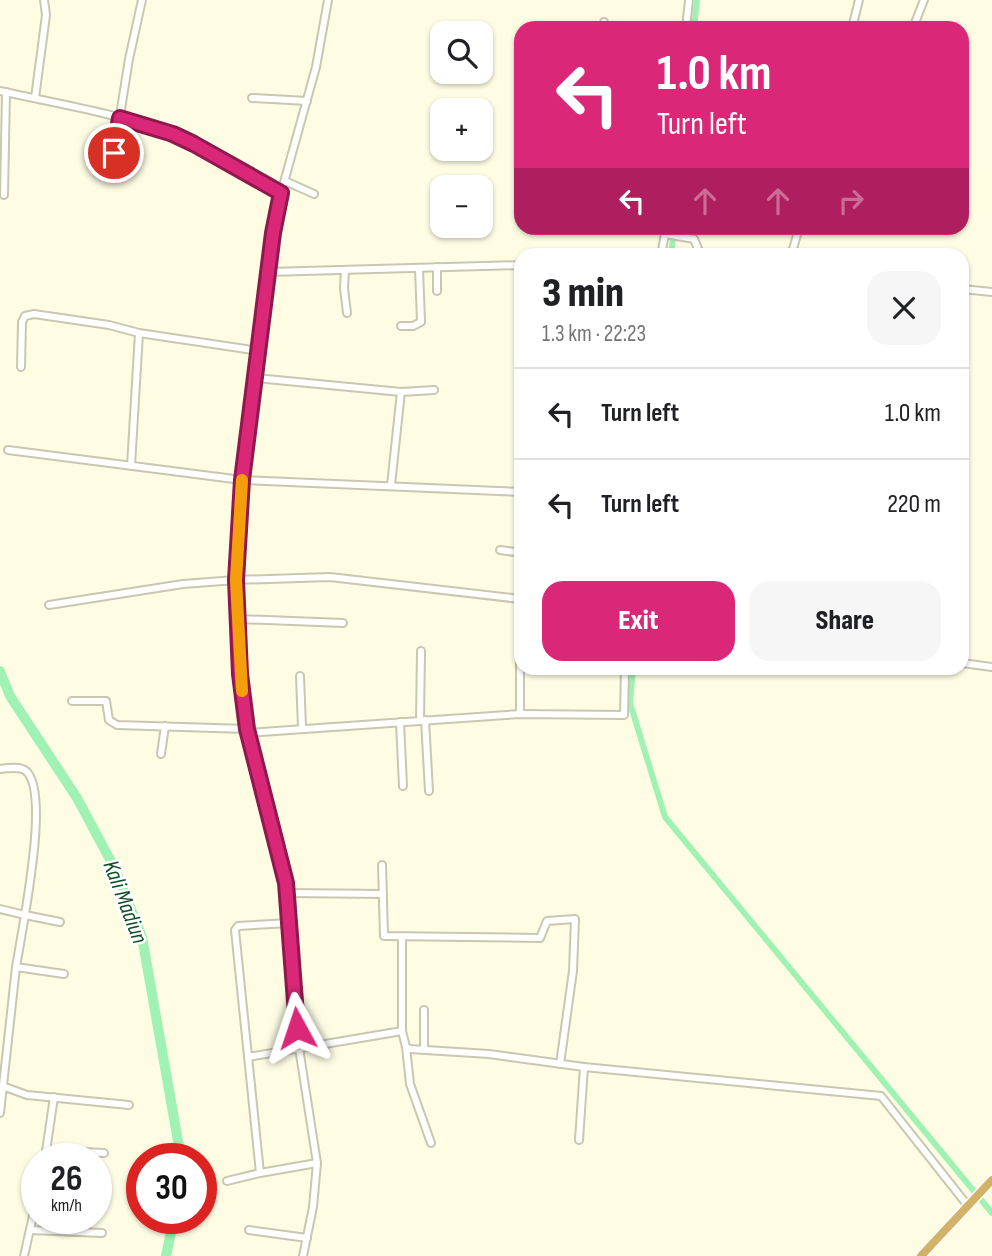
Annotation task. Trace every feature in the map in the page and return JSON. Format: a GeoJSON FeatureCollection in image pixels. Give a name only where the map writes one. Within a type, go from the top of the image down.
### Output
{"type":"FeatureCollection","features":[{"type":"Feature","properties":{"kind":"main road"},"geometry":{"type":"LineString","coordinates":[[921,1256],[990,1183]]}},
{"type":"Feature","properties":{"kind":"street"},"geometry":{"type":"LineString","coordinates":[[36,98],[46,16],[44,0]]}},
{"type":"Feature","properties":{"kind":"street"},"geometry":{"type":"LineString","coordinates":[[135,166],[114,155],[142,0]]}},
{"type":"Feature","properties":{"kind":"street"},"geometry":{"type":"LineString","coordinates":[[303,1256],[317,1163],[299,1048],[287,893],[260,773],[247,731],[240,674],[236,580],[242,480],[268,272],[281,193],[316,67],[328,0]]}},
{"type":"Feature","properties":{"kind":"street"},"geometry":{"type":"LineString","coordinates":[[687,21],[689,0]]}},
{"type":"Feature","properties":{"kind":"street"},"geometry":{"type":"LineString","coordinates":[[854,21],[859,0]]}},
{"type":"Feature","properties":{"kind":"street"},"geometry":{"type":"LineString","coordinates":[[916,21],[924,0]]}},
{"type":"Feature","properties":{"kind":"street"},"geometry":{"type":"LineString","coordinates":[[4,195],[3,92],[120,118],[173,134],[281,193]]}},
{"type":"Feature","properties":{"kind":"street"},"geometry":{"type":"LineString","coordinates":[[252,98],[307,101]]}},
{"type":"Feature","properties":{"kind":"street"},"geometry":{"type":"LineString","coordinates":[[285,181],[314,194]]}},
{"type":"Feature","properties":{"kind":"street"},"geometry":{"type":"LineString","coordinates":[[674,235],[694,239],[699,248]]}},
{"type":"Feature","properties":{"kind":"street"},"geometry":{"type":"LineString","coordinates":[[268,272],[514,265]]}},
{"type":"Feature","properties":{"kind":"street"},"geometry":{"type":"LineString","coordinates":[[437,267],[437,291]]}},
{"type":"Feature","properties":{"kind":"street"},"geometry":{"type":"LineString","coordinates":[[401,326],[413,326],[421,322],[419,268]]}},
{"type":"Feature","properties":{"kind":"street"},"geometry":{"type":"LineString","coordinates":[[345,270],[347,313]]}},
{"type":"Feature","properties":{"kind":"street"},"geometry":{"type":"LineString","coordinates":[[969,290],[992,292]]}},
{"type":"Feature","properties":{"kind":"street"},"geometry":{"type":"LineString","coordinates":[[21,367],[22,322],[25,316],[30,314],[259,351]]}},
{"type":"Feature","properties":{"kind":"street"},"geometry":{"type":"LineString","coordinates":[[131,466],[139,333]]}},
{"type":"Feature","properties":{"kind":"street"},"geometry":{"type":"LineString","coordinates":[[256,378],[401,392],[434,390]]}},
{"type":"Feature","properties":{"kind":"street"},"geometry":{"type":"LineString","coordinates":[[391,485],[401,392]]}},
{"type":"Feature","properties":{"kind":"street"},"geometry":{"type":"LineString","coordinates":[[8,450],[242,480],[514,492]]}},
{"type":"Feature","properties":{"kind":"street"},"geometry":{"type":"LineString","coordinates":[[500,550],[514,552]]}},
{"type":"Feature","properties":{"kind":"street"},"geometry":{"type":"LineString","coordinates":[[49,605],[170,586],[236,580],[330,577],[514,597]]}},
{"type":"Feature","properties":{"kind":"street"},"geometry":{"type":"LineString","coordinates":[[238,619],[343,623]]}},
{"type":"Feature","properties":{"kind":"street"},"geometry":{"type":"LineString","coordinates":[[421,651],[429,791]]}},
{"type":"Feature","properties":{"kind":"street"},"geometry":{"type":"LineString","coordinates":[[969,664],[992,667]]}},
{"type":"Feature","properties":{"kind":"street"},"geometry":{"type":"LineString","coordinates":[[520,675],[520,714]]}},
{"type":"Feature","properties":{"kind":"street"},"geometry":{"type":"LineString","coordinates":[[72,701],[106,701],[109,720],[113,724],[247,731],[520,714],[625,715],[625,675]]}},
{"type":"Feature","properties":{"kind":"street"},"geometry":{"type":"LineString","coordinates":[[300,676],[302,727]]}},
{"type":"Feature","properties":{"kind":"street"},"geometry":{"type":"LineString","coordinates":[[400,722],[403,786]]}},
{"type":"Feature","properties":{"kind":"street"},"geometry":{"type":"LineString","coordinates":[[161,754],[165,726]]}},
{"type":"Feature","properties":{"kind":"street"},"geometry":{"type":"LineString","coordinates":[[0,769],[21,768],[36,787],[36,830],[16,967],[5,1087],[0,1113]]}},
{"type":"Feature","properties":{"kind":"street"},"geometry":{"type":"LineString","coordinates":[[382,865],[383,934],[402,937],[541,938],[547,921],[575,919],[573,971],[560,1064]]}},
{"type":"Feature","properties":{"kind":"street"},"geometry":{"type":"LineString","coordinates":[[287,893],[383,894]]}},
{"type":"Feature","properties":{"kind":"street"},"geometry":{"type":"LineString","coordinates":[[0,909],[60,922]]}},
{"type":"Feature","properties":{"kind":"street"},"geometry":{"type":"LineString","coordinates":[[260,1173],[236,928],[289,923]]}},
{"type":"Feature","properties":{"kind":"street"},"geometry":{"type":"LineString","coordinates":[[402,937],[402,1031],[410,1084],[431,1143]]}},
{"type":"Feature","properties":{"kind":"street"},"geometry":{"type":"LineString","coordinates":[[16,967],[64,974]]}},
{"type":"Feature","properties":{"kind":"street"},"geometry":{"type":"LineString","coordinates":[[424,1010],[424,1050]]}},
{"type":"Feature","properties":{"kind":"street"},"geometry":{"type":"LineString","coordinates":[[248,1056],[402,1031]]}},
{"type":"Feature","properties":{"kind":"street"},"geometry":{"type":"LineString","coordinates":[[0,1032],[8,1034]]}},
{"type":"Feature","properties":{"kind":"street"},"geometry":{"type":"LineString","coordinates":[[406,1047],[489,1054],[584,1068],[881,1096],[969,1206]]}},
{"type":"Feature","properties":{"kind":"street"},"geometry":{"type":"LineString","coordinates":[[579,1140],[584,1068]]}},
{"type":"Feature","properties":{"kind":"street"},"geometry":{"type":"LineString","coordinates":[[5,1087],[17,1093],[129,1105]]}},
{"type":"Feature","properties":{"kind":"street"},"geometry":{"type":"LineString","coordinates":[[47,1143],[54,1097]]}},
{"type":"Feature","properties":{"kind":"street"},"geometry":{"type":"LineString","coordinates":[[227,1181],[317,1163]]}},
{"type":"Feature","properties":{"kind":"street"},"geometry":{"type":"LineString","coordinates":[[249,1230],[307,1238]]}},
{"type":"Feature","properties":{"kind":"street"},"geometry":{"type":"LineString","coordinates":[[24,1256],[29,1234]]}},
{"type":"Feature","properties":{"kind":"waterway"},"geometry":{"type":"LineString","coordinates":[[695,21],[697,0]]}},
{"type":"Feature","properties":{"kind":"waterway"},"geometry":{"type":"LineString","coordinates":[[672,248],[673,235]]}},
{"type":"Feature","properties":{"kind":"waterway","name":"Kali Madiun"},"geometry":{"type":"LineString","coordinates":[[0,671],[10,696],[77,798],[114,867],[142,937],[178,1143]]}},
{"type":"Feature","properties":{"kind":"waterway"},"geometry":{"type":"LineString","coordinates":[[632,675],[630,703],[665,817],[992,1213]]}},
{"type":"Feature","properties":{"kind":"waterway","name":"Kali Madiun"},"geometry":{"type":"LineString","coordinates":[[166,1256],[171,1234]]}},
{"type":"Feature","properties":{"kind":"slow traffic"},"geometry":{"type":"LineString","coordinates":[[242,480],[236,580],[242,691]]}},
{"type":"Feature","properties":{"kind":"route"},"geometry":{"type":"LineString","coordinates":[[114,153],[120,118],[173,134],[281,193],[273,233],[242,480],[236,580],[240,674],[247,729],[286,883],[297,1028]]}}]}
